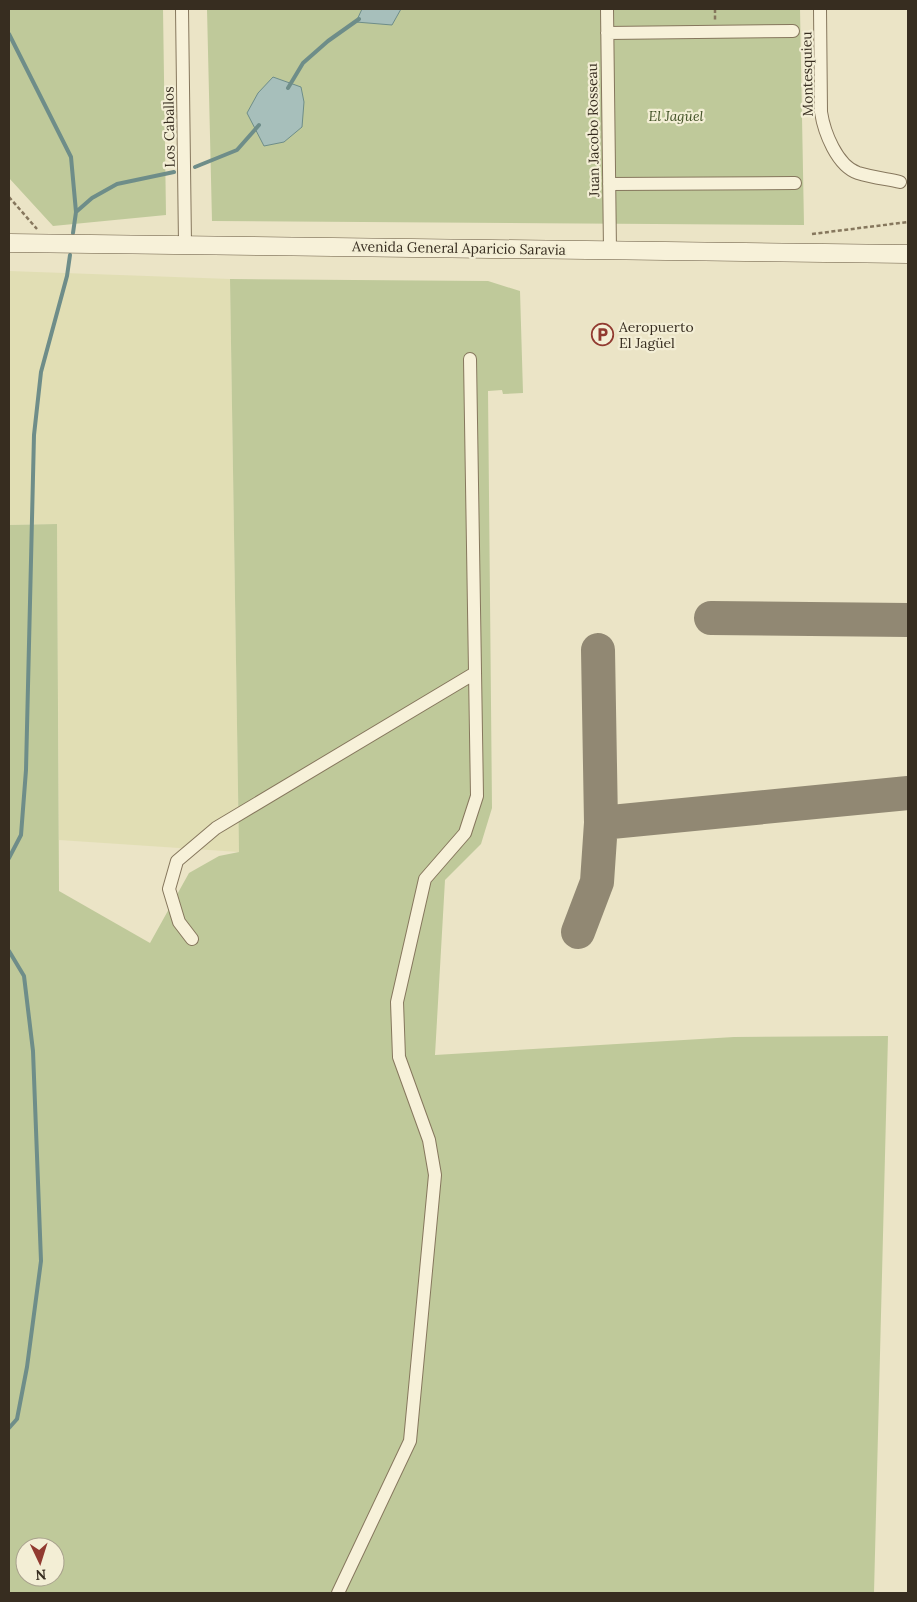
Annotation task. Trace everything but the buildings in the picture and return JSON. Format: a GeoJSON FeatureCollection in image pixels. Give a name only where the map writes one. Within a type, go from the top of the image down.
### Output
{"type":"FeatureCollection","features":[{"type":"Feature","properties":{"kind":"main road","name":"Avenida General Aparicio Saravia"},"geometry":{"type":"LineString","coordinates":[[9,243],[908,254]]}},
{"type":"Feature","properties":{"kind":"street","name":"Los Caballos"},"geometry":{"type":"LineString","coordinates":[[182,9],[186,244]]}},
{"type":"Feature","properties":{"kind":"street","name":"Juan Jacobo Rosseau"},"geometry":{"type":"LineString","coordinates":[[606,9],[610,250]]}},
{"type":"Feature","properties":{"kind":"street","name":"Montesquieu"},"geometry":{"type":"LineString","coordinates":[[820,9],[821,112],[824,128],[835,152],[856,172],[900,182]]}},
{"type":"Feature","properties":{"kind":"street"},"geometry":{"type":"LineString","coordinates":[[607,32],[793,31]]}},
{"type":"Feature","properties":{"kind":"street"},"geometry":{"type":"LineString","coordinates":[[609,184],[795,183]]}},
{"type":"Feature","properties":{"kind":"street"},"geometry":{"type":"LineString","coordinates":[[338,1593],[410,1440],[435,1175],[429,1140],[399,1057],[397,1002],[424,879],[465,833],[476,796],[470,360]]}},
{"type":"Feature","properties":{"kind":"street"},"geometry":{"type":"LineString","coordinates":[[192,939],[179,922],[169,889],[177,861],[216,828],[475,674]]}},
{"type":"Feature","properties":{"kind":"path"},"geometry":{"type":"LineString","coordinates":[[9,197],[50,244]]}},
{"type":"Feature","properties":{"kind":"path"},"geometry":{"type":"LineString","coordinates":[[812,234],[908,222]]}},
{"type":"Feature","properties":{"kind":"shaded area"},"geometry":{"type":"Polygon","coordinates":[[[9,271],[230,279],[239,852],[59,840],[57,524],[9,525],[9,271]]]}},
{"type":"Feature","properties":{"kind":"green space"},"geometry":{"type":"Polygon","coordinates":[[[9,9],[163,9],[166,215],[53,226],[9,178],[9,9]]]}},
{"type":"Feature","properties":{"kind":"green space","name":"El Jagüel"},"geometry":{"type":"Polygon","coordinates":[[[207,9],[800,9],[804,225],[212,221],[207,9]]]}},
{"type":"Feature","properties":{"kind":"green space"},"geometry":{"type":"Polygon","coordinates":[[[230,279],[488,281],[520,291],[523,393],[503,394],[502,390],[488,391],[492,808],[481,844],[445,880],[435,1055],[734,1037],[888,1036],[874,1593],[9,1593],[9,525],[57,524],[59,891],[150,943],[189,873],[219,856],[239,852],[230,279]]]}},
{"type":"Feature","properties":{"kind":"water"},"geometry":{"type":"Polygon","coordinates":[[[362,9],[401,9],[392,25],[356,22],[362,9]]]}},
{"type":"Feature","properties":{"kind":"water"},"geometry":{"type":"Polygon","coordinates":[[[273,77],[301,87],[304,102],[302,127],[284,142],[264,146],[247,113],[258,93],[273,77]]]}},
{"type":"Feature","properties":{"kind":"waterway"},"geometry":{"type":"LineString","coordinates":[[288,88],[303,63],[328,41],[359,19]]}},
{"type":"Feature","properties":{"kind":"waterway"},"geometry":{"type":"LineString","coordinates":[[9,34],[71,157],[76,212],[73,233]]}},
{"type":"Feature","properties":{"kind":"waterway"},"geometry":{"type":"LineString","coordinates":[[195,167],[237,150],[259,125]]}},
{"type":"Feature","properties":{"kind":"waterway"},"geometry":{"type":"LineString","coordinates":[[76,212],[92,198],[117,184],[174,172]]}},
{"type":"Feature","properties":{"kind":"waterway"},"geometry":{"type":"LineString","coordinates":[[9,858],[21,835],[26,770],[34,435],[41,372],[67,276],[70,255]]}},
{"type":"Feature","properties":{"kind":"waterway"},"geometry":{"type":"LineString","coordinates":[[9,951],[24,976],[33,1051],[41,1261],[27,1367],[17,1419],[9,1428]]}},
{"type":"Feature","properties":{"kind":"taxiway"},"geometry":{"type":"LineString","coordinates":[[711,618],[908,620]]}},
{"type":"Feature","properties":{"kind":"taxiway"},"geometry":{"type":"LineString","coordinates":[[578,932],[597,882],[601,823],[598,650]]}},
{"type":"Feature","properties":{"kind":"taxiway"},"geometry":{"type":"LineString","coordinates":[[601,823],[908,793]]}},
{"type":"Feature","properties":{"kind":"place","name":"Aeropuerto El Jagüel"},"geometry":{"type":"Point","coordinates":[603,335]}}]}
